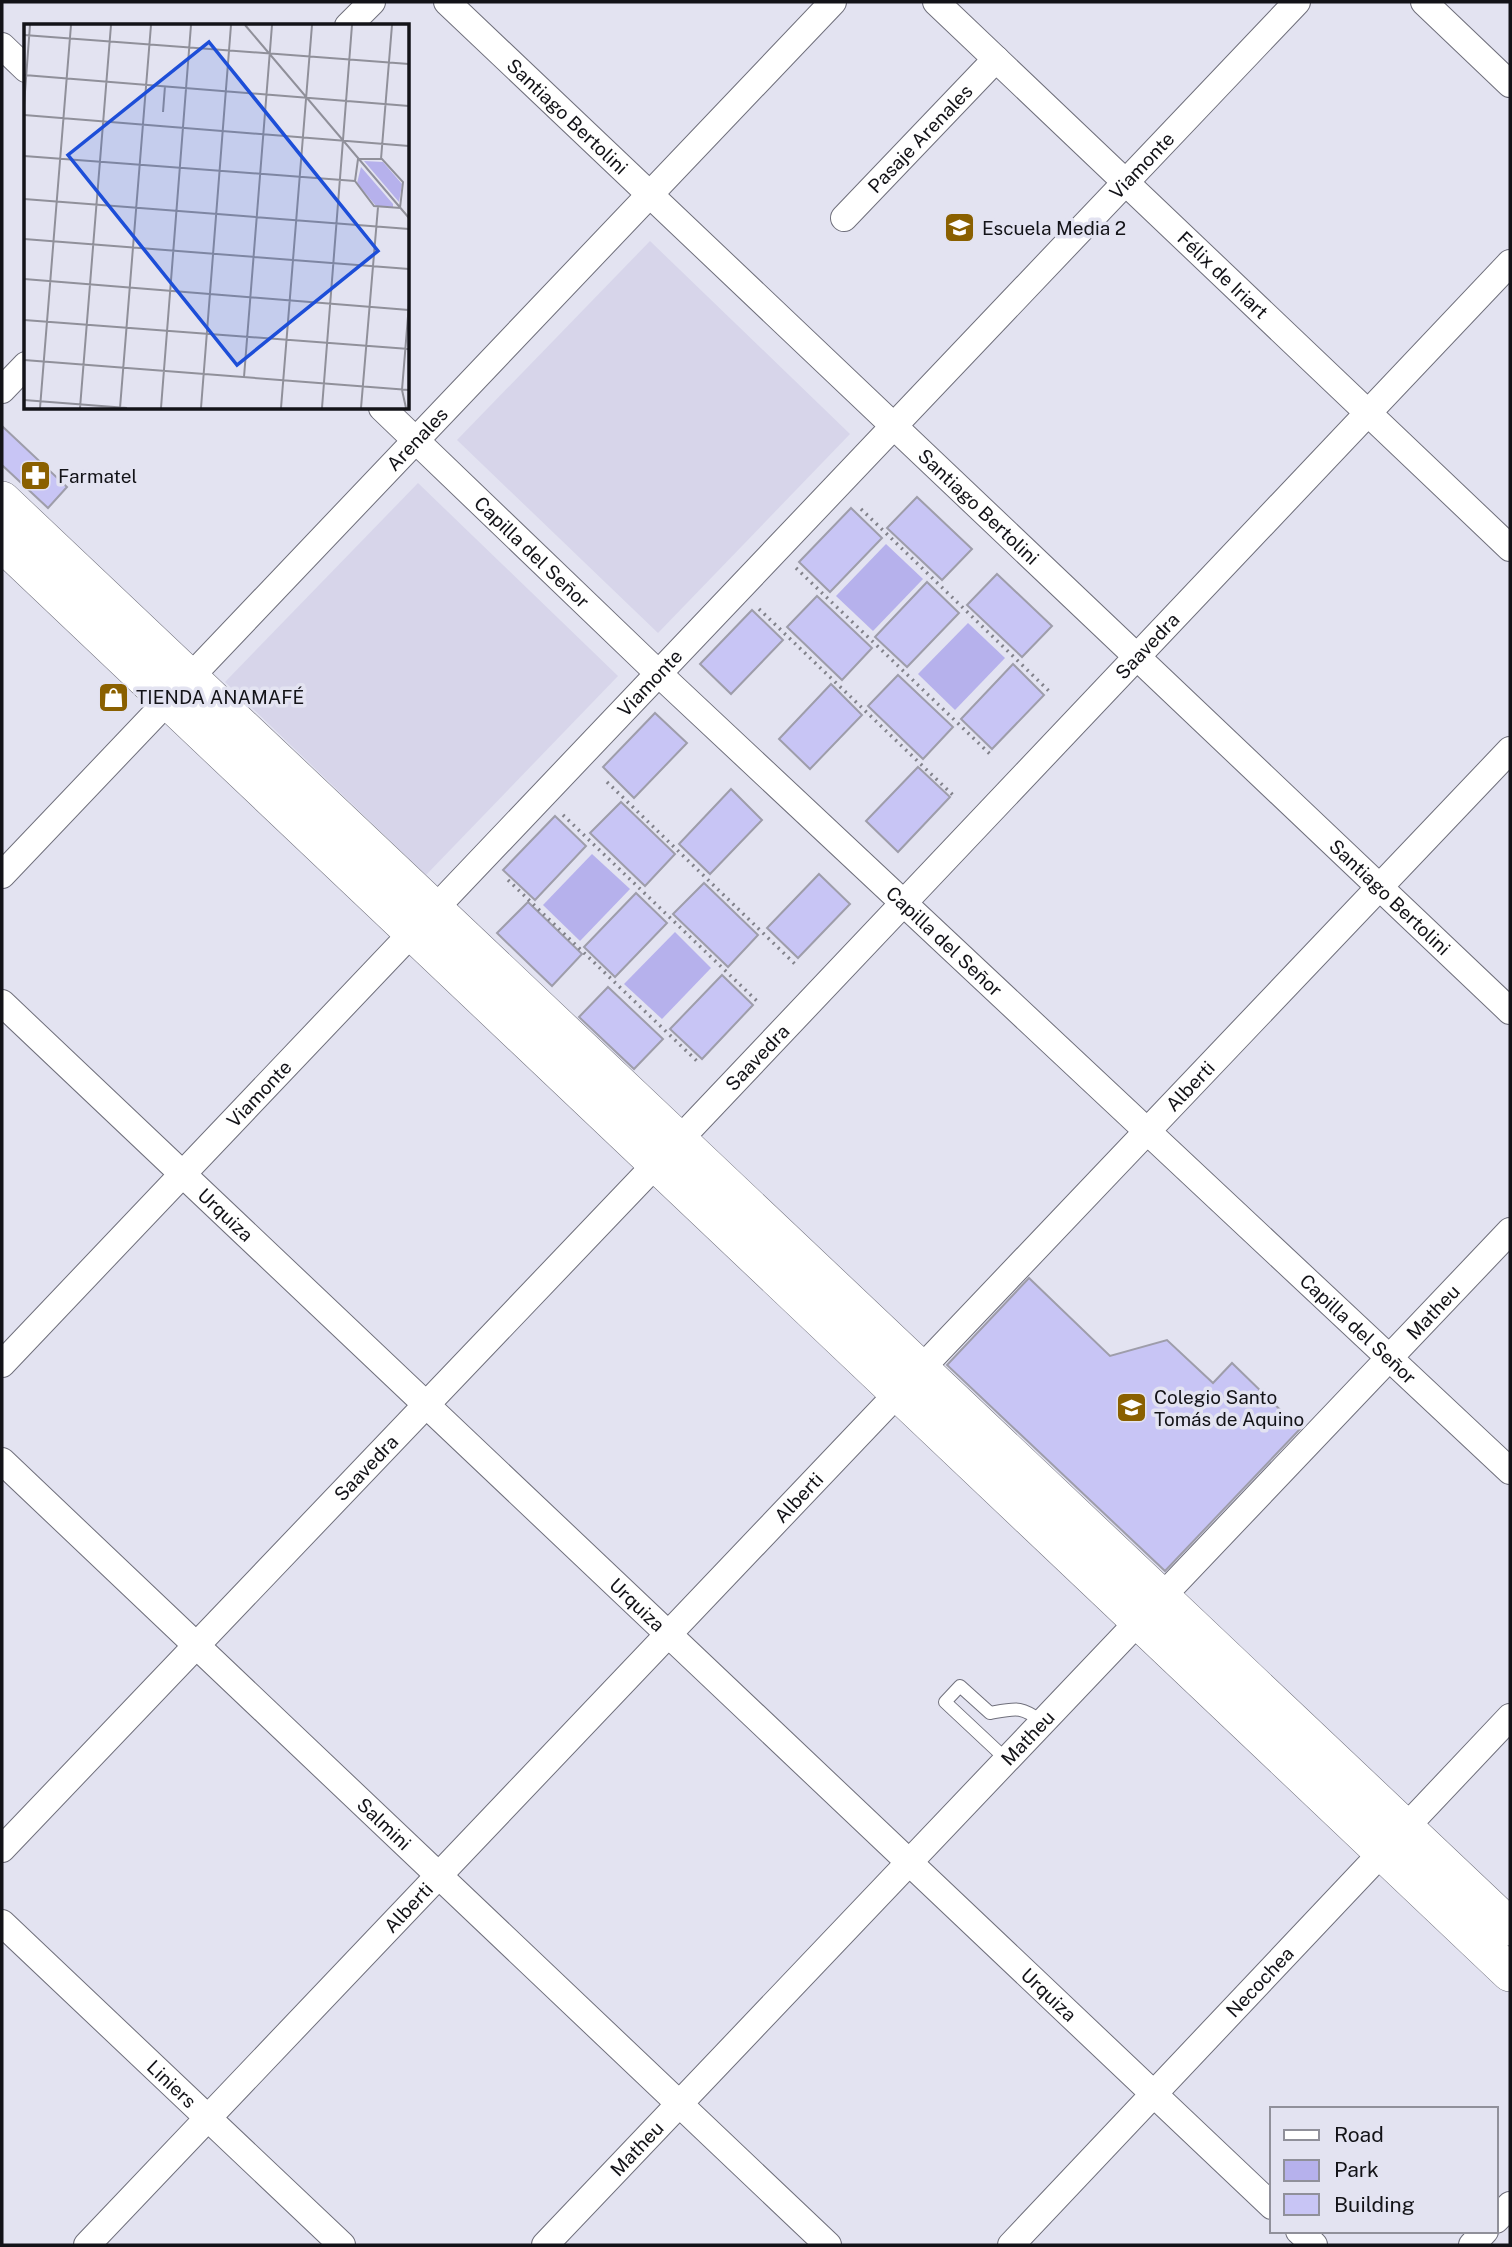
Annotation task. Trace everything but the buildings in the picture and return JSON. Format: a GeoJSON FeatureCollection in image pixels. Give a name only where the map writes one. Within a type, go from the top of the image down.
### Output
{"type":"FeatureCollection","features":[{"type":"Feature","properties":{"kind":"main road"},"geometry":{"type":"LineString","coordinates":[[2,500],[179,689],[1395,1840],[1510,1973]]}},
{"type":"Feature","properties":{"kind":"main road"},"geometry":{"type":"LineString","coordinates":[[2,543],[179,689]]}},
{"type":"Feature","properties":{"kind":"main road"},"geometry":{"type":"LineString","coordinates":[[1395,1840],[1510,1927]]}},
{"type":"Feature","properties":{"kind":"street"},"geometry":{"type":"LineString","coordinates":[[350,24],[372,2]]}},
{"type":"Feature","properties":{"kind":"street","name":"Santiago Bertolini"},"geometry":{"type":"LineString","coordinates":[[447,2],[1510,1011]]}},
{"type":"Feature","properties":{"kind":"street","name":"Arenales"},"geometry":{"type":"LineString","coordinates":[[2,875],[833,2]]}},
{"type":"Feature","properties":{"kind":"street","name":"Félix de Iriart"},"geometry":{"type":"LineString","coordinates":[[936,2],[1510,548]]}},
{"type":"Feature","properties":{"kind":"street","name":"Viamonte"},"geometry":{"type":"LineString","coordinates":[[2,1364],[1297,2]]}},
{"type":"Feature","properties":{"kind":"street"},"geometry":{"type":"LineString","coordinates":[[1424,2],[1510,84]]}},
{"type":"Feature","properties":{"kind":"street"},"geometry":{"type":"LineString","coordinates":[[2,46],[24,67]]}},
{"type":"Feature","properties":{"kind":"street","name":"Pasaje Arenales"},"geometry":{"type":"LineString","coordinates":[[844,218],[996,59]]}},
{"type":"Feature","properties":{"kind":"street","name":"Saavedra"},"geometry":{"type":"LineString","coordinates":[[2,1850],[1510,263]]}},
{"type":"Feature","properties":{"kind":"street"},"geometry":{"type":"LineString","coordinates":[[2,390],[24,367]]}},
{"type":"Feature","properties":{"kind":"street","name":"Capilla del Señor"},"geometry":{"type":"LineString","coordinates":[[384,410],[659,674],[1510,1471]]}},
{"type":"Feature","properties":{"kind":"street","name":"Alberti"},"geometry":{"type":"LineString","coordinates":[[87,2245],[1510,750]]}},
{"type":"Feature","properties":{"kind":"street","name":"Urquiza"},"geometry":{"type":"LineString","coordinates":[[2,1003],[1270,2204]]}},
{"type":"Feature","properties":{"kind":"street","name":"Matheu"},"geometry":{"type":"LineString","coordinates":[[545,2245],[1510,1231]]}},
{"type":"Feature","properties":{"kind":"street","name":"Salmini"},"geometry":{"type":"LineString","coordinates":[[2,1461],[828,2245]]}},
{"type":"Feature","properties":{"kind":"street","name":"Necochea"},"geometry":{"type":"LineString","coordinates":[[1011,2245],[1510,1717]]}},
{"type":"Feature","properties":{"kind":"street","name":"Liniers"},"geometry":{"type":"LineString","coordinates":[[2,1923],[342,2245]]}},
{"type":"Feature","properties":{"kind":"street"},"geometry":{"type":"LineString","coordinates":[[1498,2218],[1510,2205]]}},
{"type":"Feature","properties":{"kind":"street"},"geometry":{"type":"LineString","coordinates":[[1301,2233],[1314,2245]]}},
{"type":"Feature","properties":{"kind":"lane"},"geometry":{"type":"LineString","coordinates":[[1007,1760],[945,1702],[960,1686],[990,1713],[1017,1707],[1043,1722]]}},
{"type":"Feature","properties":{"kind":"path"},"geometry":{"type":"LineString","coordinates":[[861,509],[1051,693]]}},
{"type":"Feature","properties":{"kind":"path"},"geometry":{"type":"LineString","coordinates":[[796,568],[992,756]]}},
{"type":"Feature","properties":{"kind":"path"},"geometry":{"type":"LineString","coordinates":[[759,609],[955,797]]}},
{"type":"Feature","properties":{"kind":"path"},"geometry":{"type":"LineString","coordinates":[[607,782],[797,966]]}},
{"type":"Feature","properties":{"kind":"path"},"geometry":{"type":"LineString","coordinates":[[563,815],[759,1003]]}},
{"type":"Feature","properties":{"kind":"path"},"geometry":{"type":"LineString","coordinates":[[508,880],[700,1064]]}},
{"type":"Feature","properties":{"kind":"shaded area"},"geometry":{"type":"Polygon","coordinates":[[[650,241],[850,434],[658,633],[457,440],[650,241]]]}},
{"type":"Feature","properties":{"kind":"shaded area"},"geometry":{"type":"Polygon","coordinates":[[[418,483],[618,676],[426,875],[225,682],[418,483]]]}},
{"type":"Feature","properties":{"kind":"green space"},"geometry":{"type":"Polygon","coordinates":[[[886,544],[923,579],[873,631],[836,596],[886,544]]]}},
{"type":"Feature","properties":{"kind":"green space"},"geometry":{"type":"Polygon","coordinates":[[[968,623],[1005,658],[955,710],[918,674],[968,623]]]}},
{"type":"Feature","properties":{"kind":"green space"},"geometry":{"type":"Polygon","coordinates":[[[592,854],[630,889],[580,941],[543,905],[592,854]]]}},
{"type":"Feature","properties":{"kind":"green space"},"geometry":{"type":"Polygon","coordinates":[[[675,932],[711,968],[662,1019],[624,984],[675,932]]]}},
{"type":"Feature","properties":{"kind":"place","name":"Escuela Media 2"},"geometry":{"type":"Point","coordinates":[959,228]}},
{"type":"Feature","properties":{"kind":"place","name":"Farmatel"},"geometry":{"type":"Point","coordinates":[35,476]}},
{"type":"Feature","properties":{"kind":"place","name":"TIENDA ANAMAFÉ"},"geometry":{"type":"Point","coordinates":[113,697]}},
{"type":"Feature","properties":{"kind":"place","name":"Colegio Santo Tomás de Aquino"},"geometry":{"type":"Point","coordinates":[1131,1408]}}]}
